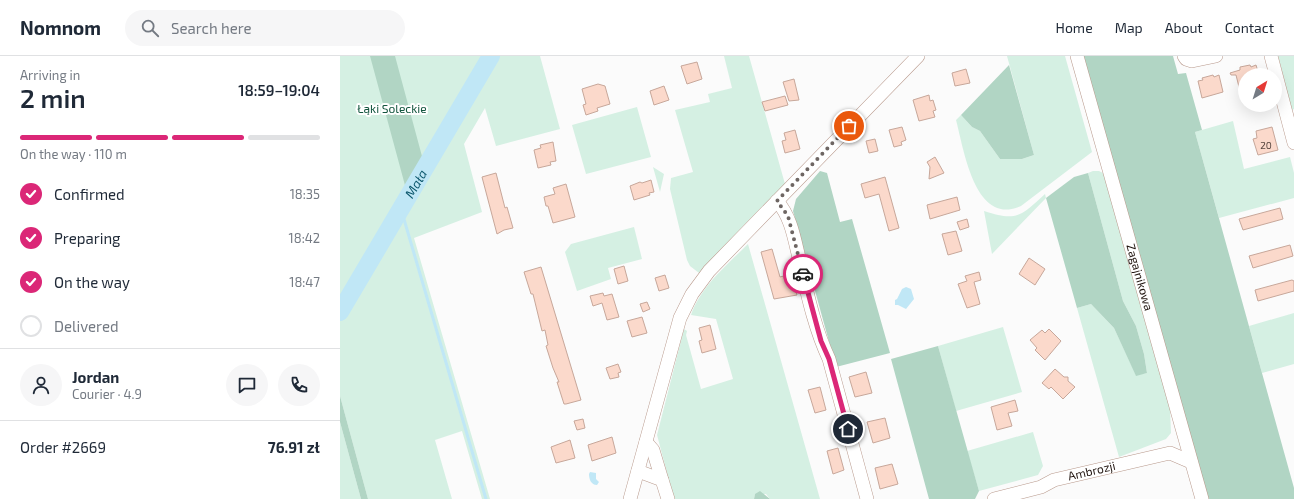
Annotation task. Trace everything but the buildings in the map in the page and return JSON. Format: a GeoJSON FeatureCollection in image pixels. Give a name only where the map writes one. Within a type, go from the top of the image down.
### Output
{"type":"FeatureCollection","features":[{"type":"Feature","properties":{"kind":"street"},"geometry":{"type":"LineString","coordinates":[[630,499],[670,348],[680,318],[692,294],[709,271],[918,56]]}},
{"type":"Feature","properties":{"kind":"street","name":"Zagajnikowa"},"geometry":{"type":"LineString","coordinates":[[1076,56],[1202,499]]}},
{"type":"Feature","properties":{"kind":"street"},"geometry":{"type":"LineString","coordinates":[[1184,56],[1186,60],[1192,61],[1216,56]]}},
{"type":"Feature","properties":{"kind":"street"},"geometry":{"type":"LineString","coordinates":[[1271,56],[1294,143]]}},
{"type":"Feature","properties":{"kind":"street"},"geometry":{"type":"LineString","coordinates":[[777,201],[788,216],[812,309],[821,341],[829,359],[867,499]]}},
{"type":"Feature","properties":{"kind":"street"},"geometry":{"type":"LineString","coordinates":[[646,442],[653,450],[668,499]]}},
{"type":"Feature","properties":{"kind":"street","name":"Ambrozji"},"geometry":{"type":"LineString","coordinates":[[994,499],[1041,487],[1054,480],[1170,454],[1191,462]]}},
{"type":"Feature","properties":{"kind":"street"},"geometry":{"type":"LineString","coordinates":[[638,471],[662,480]]}},
{"type":"Feature","properties":{"kind":"green space","name":"Łąki Soleckie"},"geometry":{"type":"Polygon","coordinates":[[[340,56],[540,56],[560,129],[496,146],[485,108],[464,144],[482,212],[414,238],[490,499],[482,499],[462,431],[435,440],[452,499],[368,499],[340,396],[340,56]]]}},
{"type":"Feature","properties":{"kind":"green space","name":"Łąki Soleckie"},"geometry":{"type":"Polygon","coordinates":[[[370,56],[395,56],[423,160],[406,189],[370,56]]]}},
{"type":"Feature","properties":{"kind":"green space"},"geometry":{"type":"Polygon","coordinates":[[[724,56],[749,56],[785,184],[699,273],[690,266],[687,260],[670,189],[671,178],[693,172],[675,110],[710,102],[708,94],[732,88],[724,56]]]}},
{"type":"Feature","properties":{"kind":"green space"},"geometry":{"type":"Polygon","coordinates":[[[1007,56],[1065,56],[1092,152],[1021,206],[1005,210],[993,206],[982,196],[974,182],[963,149],[956,120],[961,115],[972,127],[980,131],[1000,159],[1022,159],[1034,155],[1007,56]]]}},
{"type":"Feature","properties":{"kind":"green space"},"geometry":{"type":"Polygon","coordinates":[[[1083,56],[1173,56],[1178,74],[1186,73],[1202,130],[1195,132],[1294,488],[1294,499],[1208,499],[1083,56]]]}},
{"type":"Feature","properties":{"kind":"green space"},"geometry":{"type":"Polygon","coordinates":[[[1278,56],[1294,56],[1294,109],[1292,110],[1282,68],[1278,56]]]}},
{"type":"Feature","properties":{"kind":"green space"},"geometry":{"type":"Polygon","coordinates":[[[1009,65],[1034,155],[1022,159],[1000,159],[980,131],[972,127],[961,115],[1009,65]]]}},
{"type":"Feature","properties":{"kind":"green space"},"geometry":{"type":"Polygon","coordinates":[[[637,107],[651,157],[586,174],[572,125],[637,107]]]}},
{"type":"Feature","properties":{"kind":"green space"},"geometry":{"type":"Polygon","coordinates":[[[1233,121],[1244,169],[1290,157],[1294,173],[1294,198],[1219,218],[1195,132],[1233,121]]]}},
{"type":"Feature","properties":{"kind":"green space"},"geometry":{"type":"Polygon","coordinates":[[[653,167],[664,174],[660,192],[653,167]]]}},
{"type":"Feature","properties":{"kind":"green space"},"geometry":{"type":"Polygon","coordinates":[[[820,171],[827,173],[840,222],[852,219],[890,353],[836,367],[793,211],[796,199],[820,171]]]}},
{"type":"Feature","properties":{"kind":"green space"},"geometry":{"type":"Polygon","coordinates":[[[1099,171],[1105,174],[1170,408],[1171,433],[1166,439],[1119,457],[1077,308],[1091,304],[1114,328],[1136,375],[1147,373],[1144,354],[1136,326],[1123,301],[1088,173],[1099,171]]]}},
{"type":"Feature","properties":{"kind":"green space"},"geometry":{"type":"Polygon","coordinates":[[[1088,173],[1123,301],[1136,326],[1144,354],[1147,373],[1136,376],[1114,328],[1091,304],[1077,308],[1046,198],[1074,177],[1088,173]]]}},
{"type":"Feature","properties":{"kind":"green space"},"geometry":{"type":"Polygon","coordinates":[[[1045,194],[1046,198],[992,254],[984,211],[1004,216],[1018,215],[1024,212],[1045,194]]]}},
{"type":"Feature","properties":{"kind":"green space"},"geometry":{"type":"Polygon","coordinates":[[[634,227],[642,259],[608,268],[611,279],[577,291],[565,252],[571,244],[634,227]]]}},
{"type":"Feature","properties":{"kind":"green space"},"geometry":{"type":"Polygon","coordinates":[[[748,244],[820,499],[770,499],[766,494],[755,494],[754,499],[674,499],[657,435],[684,329],[687,331],[686,335],[701,389],[733,379],[716,319],[691,315],[695,304],[715,276],[748,244]]]}},
{"type":"Feature","properties":{"kind":"green space"},"geometry":{"type":"Polygon","coordinates":[[[1294,313],[1294,364],[1262,373],[1249,326],[1294,313]]]}},
{"type":"Feature","properties":{"kind":"green space"},"geometry":{"type":"Polygon","coordinates":[[[1003,327],[1022,392],[956,411],[938,346],[1003,327]]]}},
{"type":"Feature","properties":{"kind":"green space"},"geometry":{"type":"Polygon","coordinates":[[[938,346],[979,491],[975,499],[929,499],[891,359],[938,346]]]}},
{"type":"Feature","properties":{"kind":"green space"},"geometry":{"type":"Polygon","coordinates":[[[340,396],[368,499],[361,499],[340,422],[340,396]]]}},
{"type":"Feature","properties":{"kind":"green space"},"geometry":{"type":"Polygon","coordinates":[[[340,422],[361,499],[340,499],[340,422]]]}},
{"type":"Feature","properties":{"kind":"green space"},"geometry":{"type":"Polygon","coordinates":[[[1033,432],[1043,466],[1038,475],[979,491],[967,451],[1033,432]]]}},
{"type":"Feature","properties":{"kind":"green space"},"geometry":{"type":"Polygon","coordinates":[[[760,491],[770,499],[754,499],[755,494],[760,491]]]}},
{"type":"Feature","properties":{"kind":"water"},"geometry":{"type":"Polygon","coordinates":[[[906,287],[911,289],[914,299],[906,309],[895,305],[895,300],[902,289],[906,287]]]}},
{"type":"Feature","properties":{"kind":"water"},"geometry":{"type":"Polygon","coordinates":[[[590,472],[596,473],[596,479],[599,482],[597,485],[593,484],[591,481],[589,476],[590,472]]]}},
{"type":"Feature","properties":{"kind":"waterway","name":"Mała"},"geometry":{"type":"LineString","coordinates":[[340,312],[491,56]]}},
{"type":"Feature","properties":{"kind":"waterway"},"geometry":{"type":"LineString","coordinates":[[401,209],[486,499]]}},
{"type":"Feature","properties":{"kind":"way so far"},"geometry":{"type":"LineString","coordinates":[[803,274],[788,216],[783,207],[777,201],[849,126]]}},
{"type":"Feature","properties":{"kind":"route"},"geometry":{"type":"LineString","coordinates":[[803,274],[821,341],[829,359],[848,429]]}}]}
